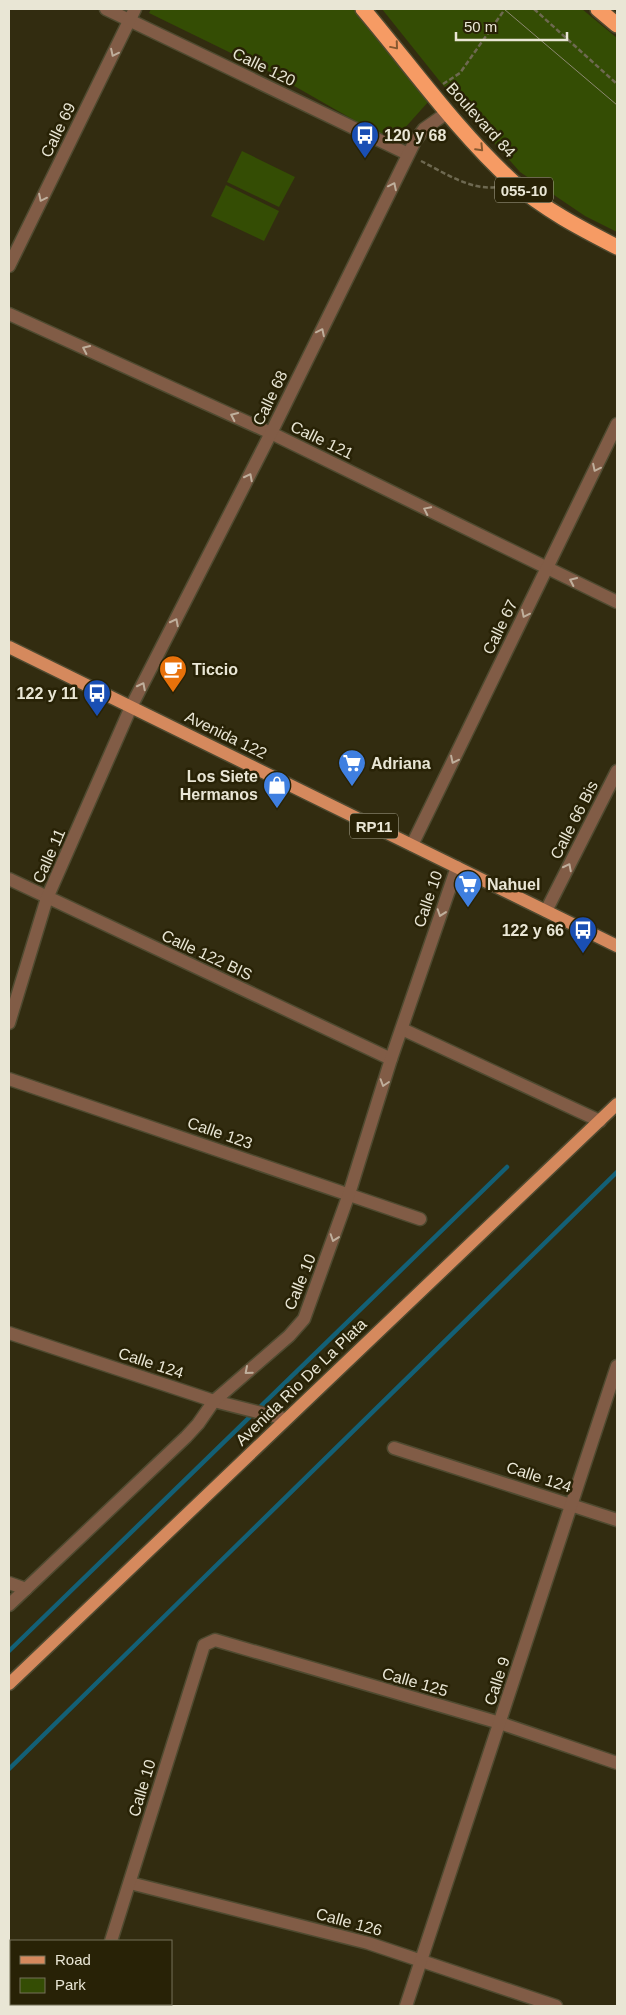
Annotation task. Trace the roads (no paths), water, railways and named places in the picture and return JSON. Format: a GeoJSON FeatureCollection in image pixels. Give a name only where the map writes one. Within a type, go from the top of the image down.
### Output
{"type":"FeatureCollection","features":[{"type":"Feature","properties":{"kind":"highway","name":"Boulevard 84"},"geometry":{"type":"LineString","coordinates":[[363,9],[448,112],[514,183],[581,228],[617,246]]}},
{"type":"Feature","properties":{"kind":"highway"},"geometry":{"type":"LineString","coordinates":[[598,9],[617,26]]}},
{"type":"Feature","properties":{"kind":"main road","name":"Avenida 122"},"geometry":{"type":"LineString","coordinates":[[9,647],[617,946]]}},
{"type":"Feature","properties":{"kind":"main road","name":"Avenida Rìo De La Plata"},"geometry":{"type":"LineString","coordinates":[[9,1684],[617,1104]]}},
{"type":"Feature","properties":{"kind":"street","name":"Calle 120"},"geometry":{"type":"LineString","coordinates":[[106,9],[133,14],[408,154]]}},
{"type":"Feature","properties":{"kind":"street","name":"Calle 69"},"geometry":{"type":"LineString","coordinates":[[9,266],[133,14]]}},
{"type":"Feature","properties":{"kind":"street","name":"Calle 68"},"geometry":{"type":"LineString","coordinates":[[131,707],[271,433],[408,154],[424,129],[448,112]]}},
{"type":"Feature","properties":{"kind":"street","name":"Calle 121"},"geometry":{"type":"LineString","coordinates":[[9,314],[271,433],[617,602]]}},
{"type":"Feature","properties":{"kind":"street","name":"Calle 67"},"geometry":{"type":"LineString","coordinates":[[412,845],[617,424]]}},
{"type":"Feature","properties":{"kind":"street","name":"Calle 11"},"geometry":{"type":"LineString","coordinates":[[9,1023],[48,898],[131,707]]}},
{"type":"Feature","properties":{"kind":"street","name":"Calle 66 Bis"},"geometry":{"type":"LineString","coordinates":[[546,911],[617,772]]}},
{"type":"Feature","properties":{"kind":"street","name":"Calle 10"},"geometry":{"type":"LineString","coordinates":[[9,1605],[186,1436],[198,1424],[214,1401],[289,1336],[304,1319],[349,1194],[457,866]]}},
{"type":"Feature","properties":{"kind":"street","name":"Calle 122 BIS"},"geometry":{"type":"LineString","coordinates":[[9,879],[392,1059]]}},
{"type":"Feature","properties":{"kind":"street"},"geometry":{"type":"LineString","coordinates":[[402,1029],[600,1121]]}},
{"type":"Feature","properties":{"kind":"street","name":"Calle 123"},"geometry":{"type":"LineString","coordinates":[[9,1079],[420,1219]]}},
{"type":"Feature","properties":{"kind":"street","name":"Calle 124"},"geometry":{"type":"LineString","coordinates":[[9,1334],[214,1401],[285,1419]]}},
{"type":"Feature","properties":{"kind":"street","name":"Calle 9"},"geometry":{"type":"LineString","coordinates":[[406,2006],[617,1366]]}},
{"type":"Feature","properties":{"kind":"street","name":"Calle 124"},"geometry":{"type":"LineString","coordinates":[[394,1448],[617,1520]]}},
{"type":"Feature","properties":{"kind":"street"},"geometry":{"type":"LineString","coordinates":[[9,1583],[26,1589]]}},
{"type":"Feature","properties":{"kind":"street","name":"Calle 125"},"geometry":{"type":"LineString","coordinates":[[204,1645],[215,1640],[500,1724],[617,1763]]}},
{"type":"Feature","properties":{"kind":"street","name":"Calle 10"},"geometry":{"type":"LineString","coordinates":[[111,1940],[204,1645]]}},
{"type":"Feature","properties":{"kind":"street","name":"Calle 126"},"geometry":{"type":"LineString","coordinates":[[130,1883],[368,1943],[556,2006]]}},
{"type":"Feature","properties":{"kind":"waterway"},"geometry":{"type":"LineString","coordinates":[[9,1651],[507,1167]]}},
{"type":"Feature","properties":{"kind":"waterway"},"geometry":{"type":"LineString","coordinates":[[9,1769],[617,1172]]}},
{"type":"Feature","properties":{"kind":"tram line"},"geometry":{"type":"LineString","coordinates":[[504,9],[617,105]]}},
{"type":"Feature","properties":{"kind":"place","name":"120 y 68"},"geometry":{"type":"Point","coordinates":[365,159]}},
{"type":"Feature","properties":{"kind":"place","name":"Ticcio"},"geometry":{"type":"Point","coordinates":[173,693]}},
{"type":"Feature","properties":{"kind":"place","name":"122 y 11"},"geometry":{"type":"Point","coordinates":[97,717]}},
{"type":"Feature","properties":{"kind":"place","name":"Adriana"},"geometry":{"type":"Point","coordinates":[352,787]}},
{"type":"Feature","properties":{"kind":"place","name":"Los Siete Hermanos"},"geometry":{"type":"Point","coordinates":[277,809]}},
{"type":"Feature","properties":{"kind":"place","name":"Nahuel"},"geometry":{"type":"Point","coordinates":[468,908]}},
{"type":"Feature","properties":{"kind":"place","name":"122 y 66"},"geometry":{"type":"Point","coordinates":[583,954]}}]}
